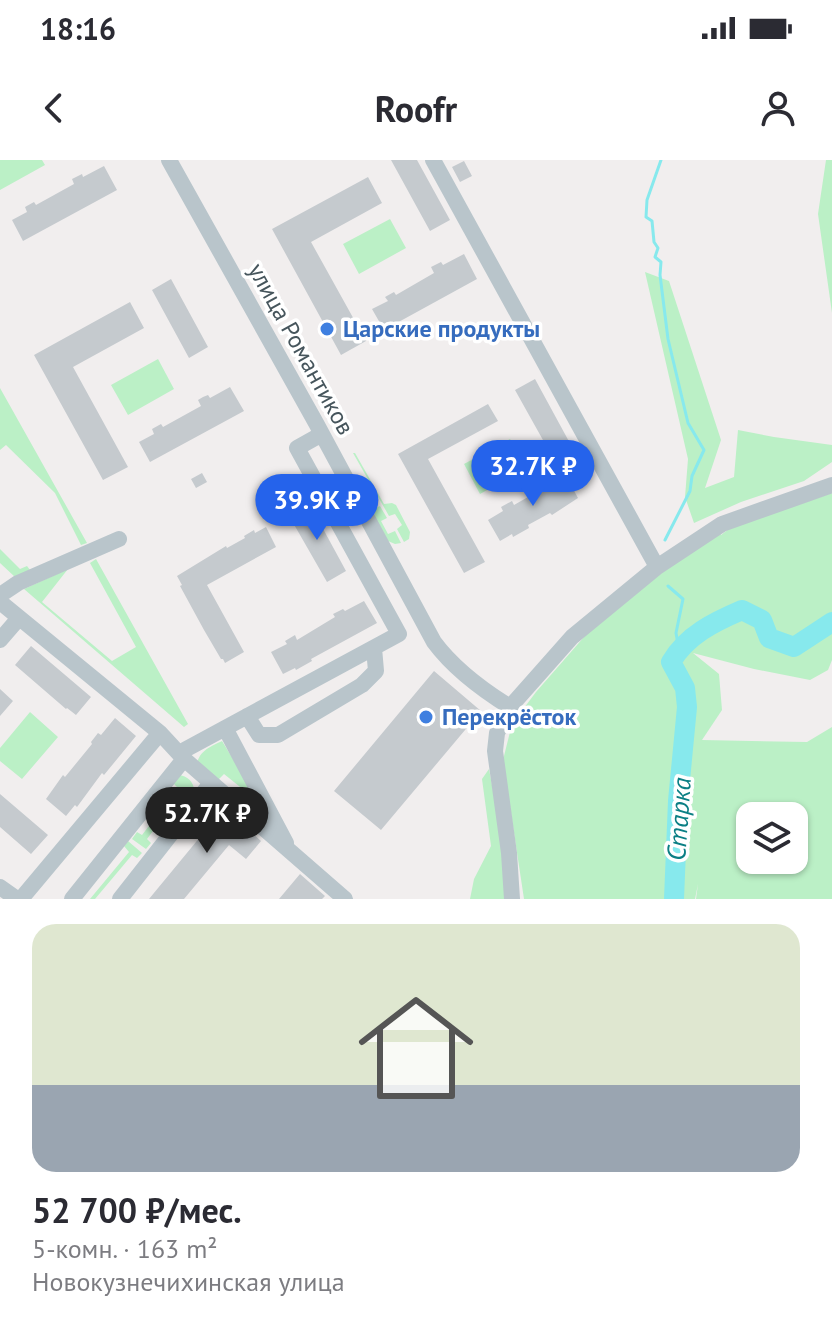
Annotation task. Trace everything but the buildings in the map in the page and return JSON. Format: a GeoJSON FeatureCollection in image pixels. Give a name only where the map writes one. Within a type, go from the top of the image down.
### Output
{"type":"FeatureCollection","features":[{"type":"Feature","properties":{"kind":"street","name":"улица Романтиков"},"geometry":{"type":"LineString","coordinates":[[169,160],[434,642],[457,668],[510,707]]}},
{"type":"Feature","properties":{"kind":"street"},"geometry":{"type":"LineString","coordinates":[[433,160],[657,567]]}},
{"type":"Feature","properties":{"kind":"street"},"geometry":{"type":"LineString","coordinates":[[72,899],[182,756],[225,728],[399,634],[297,448],[322,434]]}},
{"type":"Feature","properties":{"kind":"street"},"geometry":{"type":"LineString","coordinates":[[512,899],[495,751],[497,733],[510,707],[572,637],[657,567],[722,524],[832,485]]}},
{"type":"Feature","properties":{"kind":"street"},"geometry":{"type":"LineString","coordinates":[[0,595],[18,583],[119,539]]}},
{"type":"Feature","properties":{"kind":"street"},"geometry":{"type":"LineString","coordinates":[[0,602],[160,733],[211,783],[344,899]]}},
{"type":"Feature","properties":{"kind":"street"},"geometry":{"type":"LineString","coordinates":[[0,640],[19,618]]}},
{"type":"Feature","properties":{"kind":"street"},"geometry":{"type":"LineString","coordinates":[[247,716],[259,735],[278,735],[362,685],[376,671],[374,648]]}},
{"type":"Feature","properties":{"kind":"street"},"geometry":{"type":"LineString","coordinates":[[225,728],[290,851]]}},
{"type":"Feature","properties":{"kind":"street"},"geometry":{"type":"LineString","coordinates":[[0,887],[19,899],[160,733]]}},
{"type":"Feature","properties":{"kind":"street"},"geometry":{"type":"LineString","coordinates":[[120,899],[211,783]]}},
{"type":"Feature","properties":{"kind":"green space"},"geometry":{"type":"Polygon","coordinates":[[[0,160],[42,160],[45,165],[0,190],[0,160]]]}},
{"type":"Feature","properties":{"kind":"green space"},"geometry":{"type":"Polygon","coordinates":[[[826,160],[832,160],[832,313],[818,214],[826,160]]]}},
{"type":"Feature","properties":{"kind":"green space"},"geometry":{"type":"Polygon","coordinates":[[[390,219],[406,248],[359,274],[343,244],[390,219]]]}},
{"type":"Feature","properties":{"kind":"green space"},"geometry":{"type":"Polygon","coordinates":[[[645,272],[669,281],[721,440],[705,488],[734,477],[738,430],[832,445],[832,462],[804,481],[741,502],[694,523],[685,497],[688,459],[645,272]]]}},
{"type":"Feature","properties":{"kind":"green space"},"geometry":{"type":"Polygon","coordinates":[[[158,359],[174,389],[128,415],[111,385],[158,359]]]}},
{"type":"Feature","properties":{"kind":"green space"},"geometry":{"type":"Polygon","coordinates":[[[0,388],[87,543],[81,545],[55,493],[6,445],[0,450],[0,388]]]}},
{"type":"Feature","properties":{"kind":"green space"},"geometry":{"type":"Polygon","coordinates":[[[510,439],[527,468],[480,494],[464,464],[510,439]]]}},
{"type":"Feature","properties":{"kind":"green space"},"geometry":{"type":"Polygon","coordinates":[[[353,453],[384,504],[396,505],[410,532],[409,539],[404,542],[397,529],[402,525],[395,514],[389,516],[353,453]]]}},
{"type":"Feature","properties":{"kind":"green space"},"geometry":{"type":"Polygon","coordinates":[[[832,493],[832,660],[828,670],[810,680],[693,653],[719,674],[722,710],[702,740],[807,742],[832,727],[832,899],[696,899],[698,884],[695,899],[524,899],[503,760],[512,724],[591,629],[720,530],[721,535],[730,528],[832,493]]]}},
{"type":"Feature","properties":{"kind":"green space"},"geometry":{"type":"Polygon","coordinates":[[[380,506],[387,518],[381,521],[388,534],[395,531],[401,543],[388,541],[374,516],[376,508],[380,506]]]}},
{"type":"Feature","properties":{"kind":"green space"},"geometry":{"type":"Polygon","coordinates":[[[0,549],[20,569],[27,566],[30,570],[15,577],[0,563],[0,549]]]}},
{"type":"Feature","properties":{"kind":"green space"},"geometry":{"type":"Polygon","coordinates":[[[96,559],[188,724],[184,727],[24,589],[68,569],[42,602],[112,661],[136,647],[90,563],[96,559]]]}},
{"type":"Feature","properties":{"kind":"green space"},"geometry":{"type":"Polygon","coordinates":[[[30,712],[58,737],[22,779],[0,761],[0,748],[30,712]]]}},
{"type":"Feature","properties":{"kind":"green space"},"geometry":{"type":"Polygon","coordinates":[[[222,741],[260,803],[224,774],[218,780],[197,765],[203,753],[222,741]]]}},
{"type":"Feature","properties":{"kind":"green space"},"geometry":{"type":"Polygon","coordinates":[[[489,769],[504,850],[505,899],[470,899],[474,879],[491,846],[482,779],[489,769]]]}},
{"type":"Feature","properties":{"kind":"green space"},"geometry":{"type":"Polygon","coordinates":[[[178,775],[190,780],[195,792],[190,798],[182,792],[147,839],[151,843],[146,849],[132,839],[137,832],[142,835],[178,788],[172,782],[178,775]]]}},
{"type":"Feature","properties":{"kind":"green space"},"geometry":{"type":"Polygon","coordinates":[[[128,841],[142,853],[137,858],[132,855],[95,899],[90,899],[129,852],[124,846],[128,841]]]}},
{"type":"Feature","properties":{"kind":"waterway"},"geometry":{"type":"LineString","coordinates":[[661,160],[647,200],[646,217],[652,221],[654,242],[658,248],[655,257],[661,262],[668,339],[688,423],[704,450],[692,476],[690,491],[665,540]]}},
{"type":"Feature","properties":{"kind":"waterway"},"geometry":{"type":"LineString","coordinates":[[668,586],[683,599],[676,633],[679,649]]}},
{"type":"Feature","properties":{"kind":"waterway","name":"Старка"},"geometry":{"type":"LineString","coordinates":[[674,899],[678,801],[687,707],[685,688],[671,662],[693,637],[742,610],[762,620],[769,638],[794,647],[832,622]]}},
{"type":"Feature","properties":{"kind":"place","name":"Царские продукты"},"geometry":{"type":"Point","coordinates":[327,329]}},
{"type":"Feature","properties":{"kind":"place","name":"Перекрёсток"},"geometry":{"type":"Point","coordinates":[426,717]}}]}
